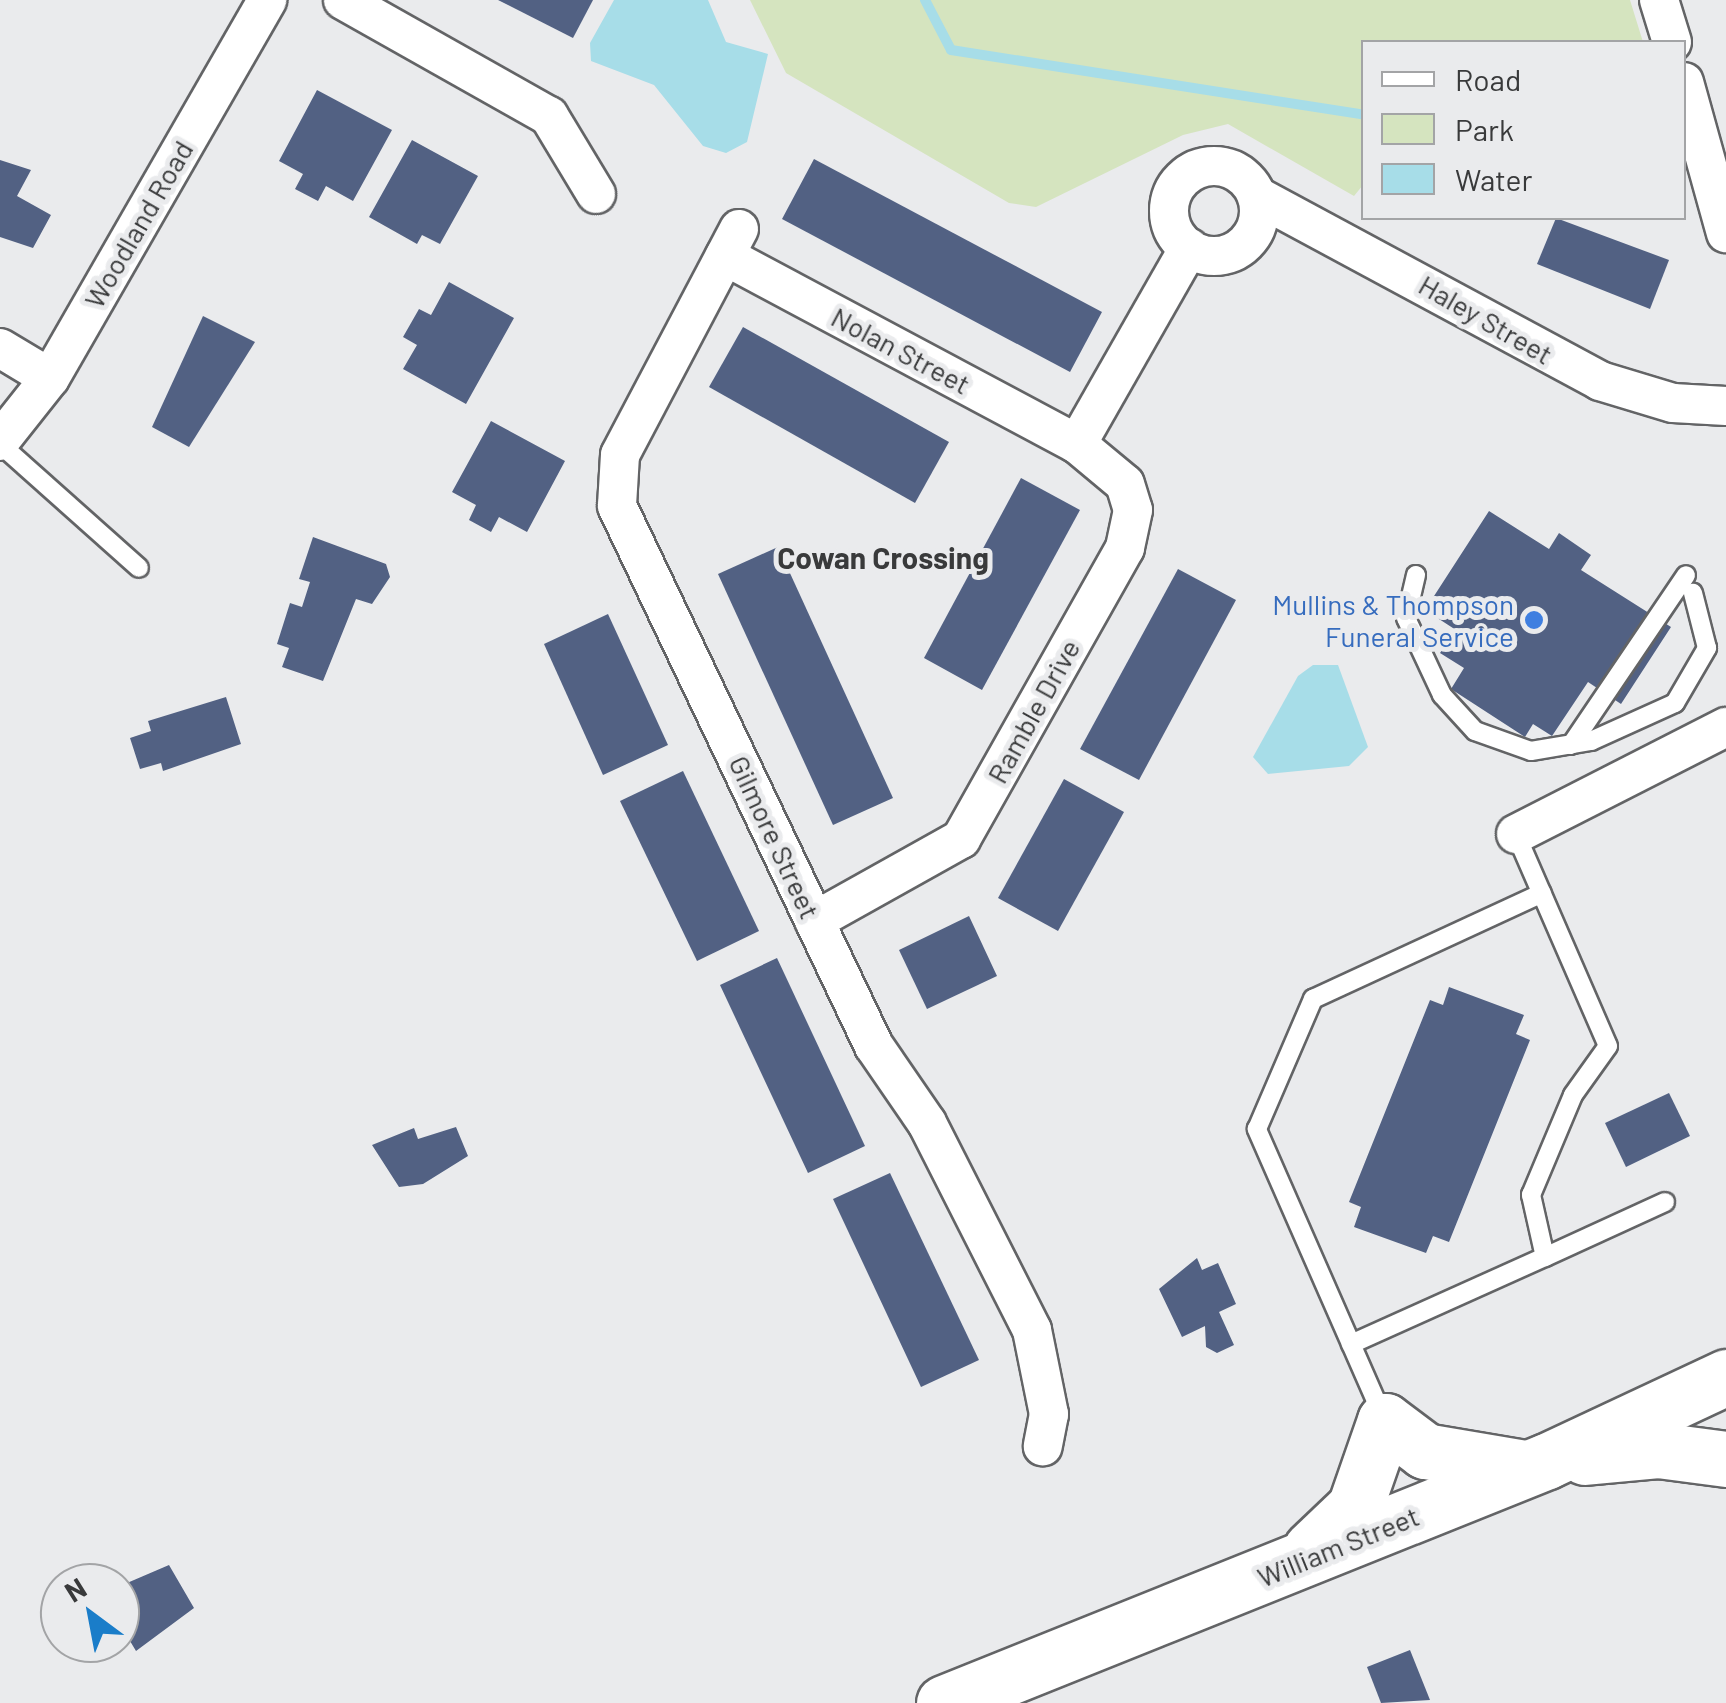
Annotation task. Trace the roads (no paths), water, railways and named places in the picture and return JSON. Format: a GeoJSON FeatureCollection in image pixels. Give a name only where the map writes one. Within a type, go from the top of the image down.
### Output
{"type":"FeatureCollection","features":[{"type":"Feature","properties":{"kind":"highway","name":"William Street"},"geometry":{"type":"LineString","coordinates":[[944,1703],[1538,1465],[1726,1377]]}},
{"type":"Feature","properties":{"kind":"highway"},"geometry":{"type":"LineString","coordinates":[[1284,1568],[1355,1508],[1385,1421],[1436,1454],[1538,1465],[1658,1450],[1726,1460]]}},
{"type":"Feature","properties":{"kind":"street","name":"Woodland Road"},"geometry":{"type":"LineString","coordinates":[[0,443],[50,378],[267,0]]}},
{"type":"Feature","properties":{"kind":"street"},"geometry":{"type":"LineString","coordinates":[[343,0],[549,116],[596,194]]}},
{"type":"Feature","properties":{"kind":"street"},"geometry":{"type":"LineString","coordinates":[[1659,0],[1671,40]]}},
{"type":"Feature","properties":{"kind":"street"},"geometry":{"type":"LineString","coordinates":[[1686,89],[1726,233]]}},
{"type":"Feature","properties":{"kind":"street","name":"Haley Street"},"geometry":{"type":"LineString","coordinates":[[1188,248],[1169,212],[1187,175],[1228,167],[1258,196],[1600,381],[1673,403],[1726,406]]}},
{"type":"Feature","properties":{"kind":"street"},"geometry":{"type":"LineString","coordinates":[[1077,444],[1188,248],[1215,256],[1242,247],[1258,224],[1258,196]]}},
{"type":"Feature","properties":{"kind":"street","name":"Nolan Street"},"geometry":{"type":"LineString","coordinates":[[732,242],[1077,444]]}},
{"type":"Feature","properties":{"kind":"street","name":"Gilmore Street"},"geometry":{"type":"LineString","coordinates":[[732,242],[613,484],[814,921],[1032,1330],[1049,1414],[1043,1446]]}},
{"type":"Feature","properties":{"kind":"street"},"geometry":{"type":"LineString","coordinates":[[0,348],[50,378]]}},
{"type":"Feature","properties":{"kind":"street","name":"Ramble Drive"},"geometry":{"type":"LineString","coordinates":[[814,921],[961,839],[1125,548],[1133,510],[1126,484],[1077,444]]}},
{"type":"Feature","properties":{"kind":"street"},"geometry":{"type":"LineString","coordinates":[[1516,834],[1704,746],[1726,727]]}},
{"type":"Feature","properties":{"kind":"lane"},"geometry":{"type":"LineString","coordinates":[[0,443],[139,568]]}},
{"type":"Feature","properties":{"kind":"lane"},"geometry":{"type":"LineString","coordinates":[[1416,575],[1410,632],[1460,718],[1511,747],[1571,745],[1675,702],[1707,648],[1693,593]]}},
{"type":"Feature","properties":{"kind":"lane"},"geometry":{"type":"LineString","coordinates":[[1571,745],[1686,575]]}},
{"type":"Feature","properties":{"kind":"lane"},"geometry":{"type":"LineString","coordinates":[[1516,834],[1608,1046],[1573,1095],[1531,1195],[1545,1257]]}},
{"type":"Feature","properties":{"kind":"lane"},"geometry":{"type":"LineString","coordinates":[[1385,1421],[1257,1129],[1313,999],[1542,893]]}},
{"type":"Feature","properties":{"kind":"lane"},"geometry":{"type":"LineString","coordinates":[[1350,1344],[1665,1202]]}},
{"type":"Feature","properties":{"kind":"water"},"geometry":{"type":"Polygon","coordinates":[[[614,0],[708,0],[726,42],[768,54],[747,142],[726,153],[703,146],[654,85],[591,61],[590,43],[614,0]]]}},
{"type":"Feature","properties":{"kind":"water"},"geometry":{"type":"Polygon","coordinates":[[[1313,665],[1338,665],[1368,747],[1349,766],[1268,774],[1253,757],[1298,676],[1313,665]]]}},
{"type":"Feature","properties":{"kind":"waterway"},"geometry":{"type":"LineString","coordinates":[[925,0],[951,50],[1361,115]]}},
{"type":"Feature","properties":{"kind":"place","name":"Mullins & Thompson Funeral Service"},"geometry":{"type":"Point","coordinates":[1534,620]}},
{"type":"Feature","properties":{"kind":"district","name":"Cowan Crossing"},"geometry":{"type":"Point","coordinates":[883,557]}}]}
